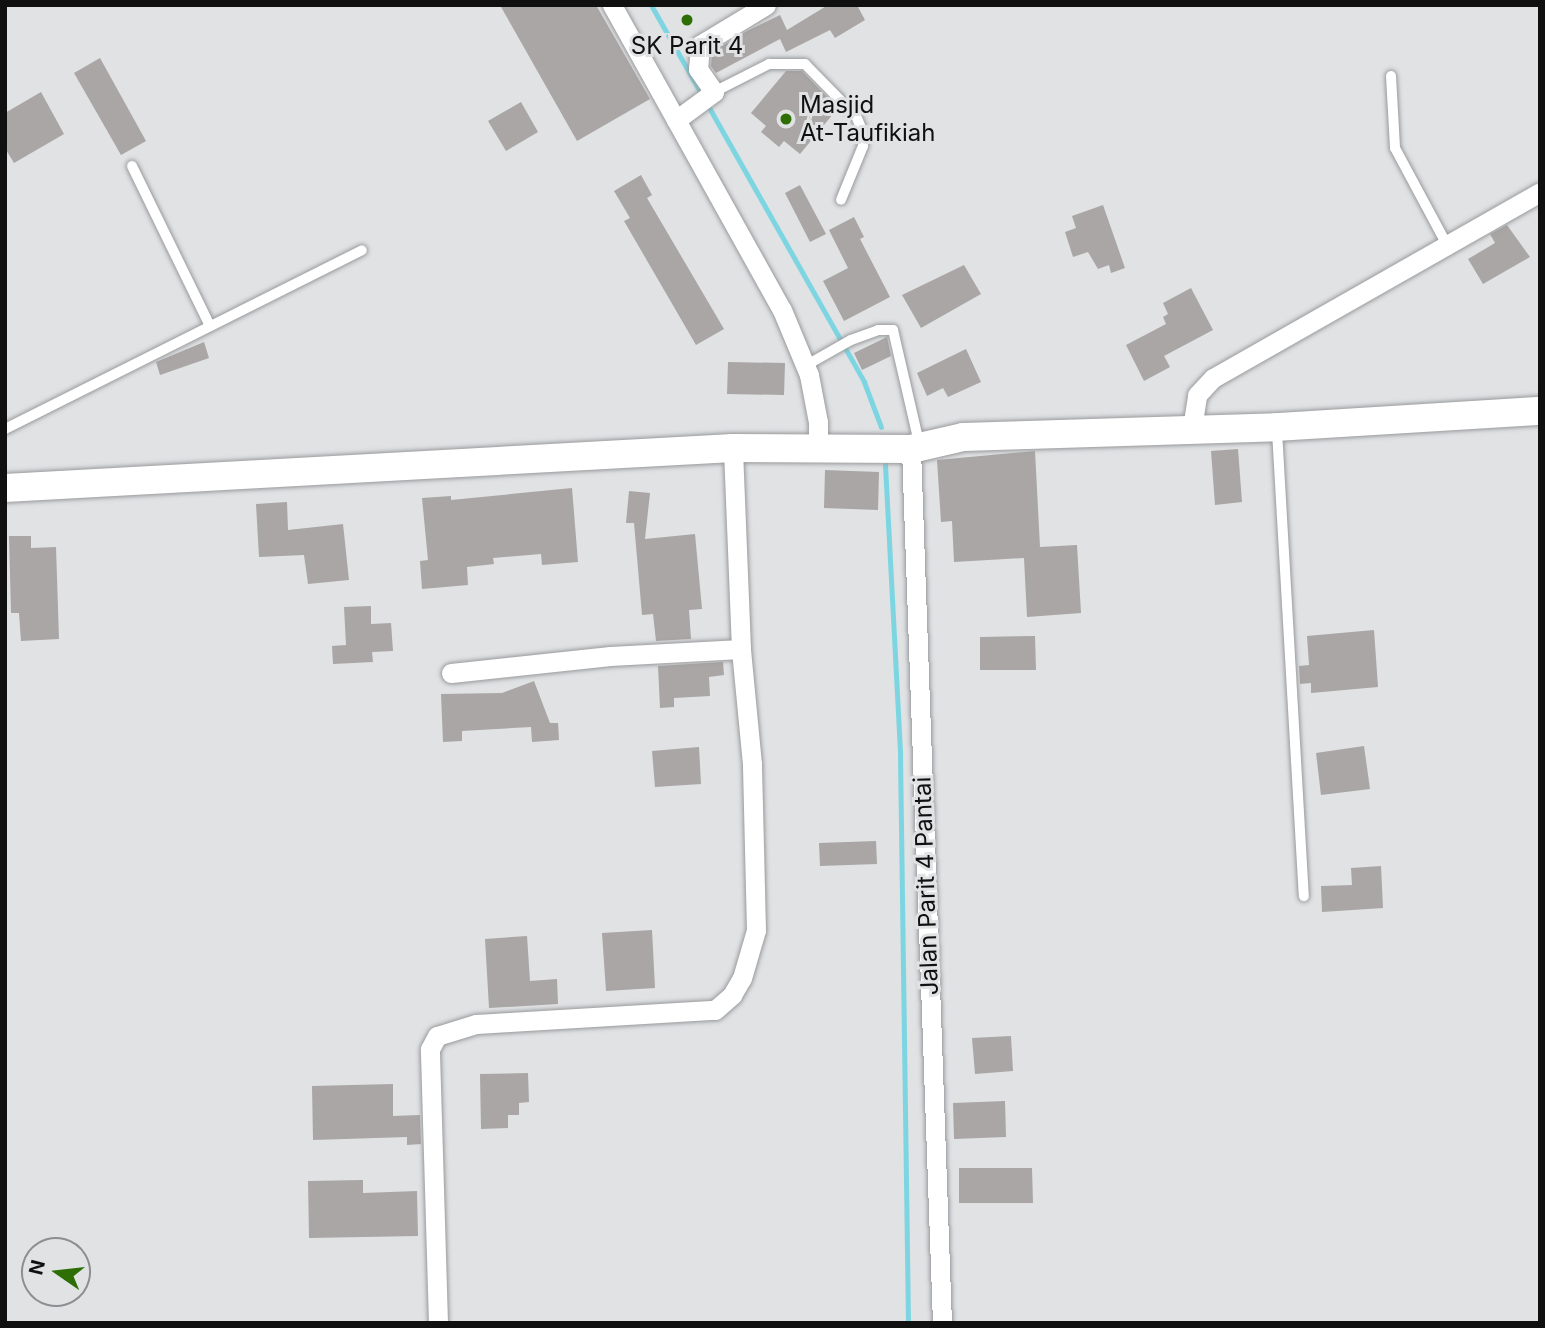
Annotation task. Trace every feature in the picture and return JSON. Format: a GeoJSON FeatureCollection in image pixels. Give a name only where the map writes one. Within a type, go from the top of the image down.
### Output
{"type":"FeatureCollection","features":[{"type":"Feature","properties":{"kind":"street"},"geometry":{"type":"LineString","coordinates":[[612,5],[782,310],[805,366],[818,422],[818,448]]}},
{"type":"Feature","properties":{"kind":"street"},"geometry":{"type":"LineString","coordinates":[[676,120],[706,98],[698,69],[700,45],[766,5]]}},
{"type":"Feature","properties":{"kind":"street"},"geometry":{"type":"LineString","coordinates":[[1192,428],[1197,395],[1213,378],[1540,192]]}},
{"type":"Feature","properties":{"kind":"street"},"geometry":{"type":"LineString","coordinates":[[5,488],[733,448],[915,448],[962,438],[1277,427],[1540,411]]}},
{"type":"Feature","properties":{"kind":"street"},"geometry":{"type":"LineString","coordinates":[[438,1323],[430,1049],[437,1036],[476,1024],[715,1010],[732,995],[742,978],[756,930],[752,764],[741,649],[733,448]]}},
{"type":"Feature","properties":{"kind":"street","name":"Jalan Parit 4 Pantai"},"geometry":{"type":"LineString","coordinates":[[915,448],[942,1323]]}},
{"type":"Feature","properties":{"kind":"street"},"geometry":{"type":"LineString","coordinates":[[451,673],[610,656],[741,649]]}},
{"type":"Feature","properties":{"kind":"lane"},"geometry":{"type":"LineString","coordinates":[[706,98],[769,64],[805,64],[856,116],[862,130],[863,146],[841,200]]}},
{"type":"Feature","properties":{"kind":"lane"},"geometry":{"type":"LineString","coordinates":[[1391,76],[1395,148],[1447,245]]}},
{"type":"Feature","properties":{"kind":"lane"},"geometry":{"type":"LineString","coordinates":[[132,166],[211,326]]}},
{"type":"Feature","properties":{"kind":"lane"},"geometry":{"type":"LineString","coordinates":[[5,429],[362,250]]}},
{"type":"Feature","properties":{"kind":"lane"},"geometry":{"type":"LineString","coordinates":[[805,366],[850,340],[878,330],[893,330],[915,448]]}},
{"type":"Feature","properties":{"kind":"lane"},"geometry":{"type":"LineString","coordinates":[[1277,427],[1304,897]]}},
{"type":"Feature","properties":{"kind":"building"},"geometry":{"type":"Polygon","coordinates":[[[500,5],[596,5],[650,99],[577,141],[500,5]]]}},
{"type":"Feature","properties":{"kind":"building"},"geometry":{"type":"Polygon","coordinates":[[[828,5],[857,5],[865,20],[835,38],[830,30],[786,52],[780,39],[716,73],[711,66],[712,52],[747,31],[780,15],[787,30],[828,5]]]}},
{"type":"Feature","properties":{"kind":"building"},"geometry":{"type":"Polygon","coordinates":[[[100,58],[146,141],[121,155],[74,73],[100,58]]]}},
{"type":"Feature","properties":{"kind":"building"},"geometry":{"type":"Polygon","coordinates":[[[786,71],[802,71],[838,108],[800,154],[784,141],[779,147],[761,132],[766,126],[751,113],[786,71]]]}},
{"type":"Feature","properties":{"kind":"building"},"geometry":{"type":"Polygon","coordinates":[[[41,92],[64,134],[14,163],[5,148],[5,113],[41,92]]]}},
{"type":"Feature","properties":{"kind":"building"},"geometry":{"type":"Polygon","coordinates":[[[521,102],[538,132],[506,151],[488,121],[521,102]]]}},
{"type":"Feature","properties":{"kind":"building"},"geometry":{"type":"Polygon","coordinates":[[[641,175],[652,195],[647,198],[724,329],[696,345],[624,221],[630,218],[614,191],[641,175]]]}},
{"type":"Feature","properties":{"kind":"building"},"geometry":{"type":"Polygon","coordinates":[[[800,185],[826,234],[810,242],[785,193],[800,185]]]}},
{"type":"Feature","properties":{"kind":"building"},"geometry":{"type":"Polygon","coordinates":[[[1103,205],[1125,268],[1111,273],[1109,265],[1098,269],[1088,252],[1073,257],[1065,232],[1076,228],[1072,216],[1103,205]]]}},
{"type":"Feature","properties":{"kind":"building"},"geometry":{"type":"Polygon","coordinates":[[[854,217],[864,237],[860,239],[890,297],[844,321],[823,281],[848,268],[829,230],[854,217]]]}},
{"type":"Feature","properties":{"kind":"building"},"geometry":{"type":"Polygon","coordinates":[[[1507,225],[1530,257],[1483,284],[1468,259],[1495,243],[1490,234],[1507,225]]]}},
{"type":"Feature","properties":{"kind":"building"},"geometry":{"type":"Polygon","coordinates":[[[964,265],[981,294],[921,328],[902,295],[964,265]]]}},
{"type":"Feature","properties":{"kind":"building"},"geometry":{"type":"Polygon","coordinates":[[[1191,288],[1213,330],[1164,356],[1170,367],[1144,381],[1126,345],[1166,324],[1163,317],[1168,314],[1163,303],[1191,288]]]}},
{"type":"Feature","properties":{"kind":"building"},"geometry":{"type":"Polygon","coordinates":[[[887,337],[891,356],[862,370],[854,353],[887,337]]]}},
{"type":"Feature","properties":{"kind":"building"},"geometry":{"type":"Polygon","coordinates":[[[204,342],[209,358],[160,375],[156,362],[204,342]]]}},
{"type":"Feature","properties":{"kind":"building"},"geometry":{"type":"Polygon","coordinates":[[[966,349],[981,382],[948,397],[943,388],[927,396],[917,373],[966,349]]]}},
{"type":"Feature","properties":{"kind":"building"},"geometry":{"type":"Polygon","coordinates":[[[728,362],[785,363],[784,395],[727,394],[728,362]]]}},
{"type":"Feature","properties":{"kind":"building"},"geometry":{"type":"Polygon","coordinates":[[[1238,449],[1242,502],[1215,505],[1211,451],[1238,449]]]}},
{"type":"Feature","properties":{"kind":"building"},"geometry":{"type":"Polygon","coordinates":[[[1035,451],[1040,547],[1077,545],[1081,613],[1027,617],[1024,558],[954,562],[952,521],[941,522],[937,460],[1035,451]]]}},
{"type":"Feature","properties":{"kind":"building"},"geometry":{"type":"Polygon","coordinates":[[[825,470],[879,472],[878,510],[824,508],[825,470]]]}},
{"type":"Feature","properties":{"kind":"building"},"geometry":{"type":"Polygon","coordinates":[[[572,488],[578,562],[542,565],[541,554],[493,558],[494,564],[467,567],[468,585],[422,589],[420,561],[428,560],[422,498],[451,496],[451,500],[572,488]]]}},
{"type":"Feature","properties":{"kind":"building"},"geometry":{"type":"Polygon","coordinates":[[[629,491],[650,493],[645,539],[695,534],[702,609],[689,610],[691,639],[656,641],[653,614],[642,615],[634,523],[626,523],[629,491]]]}},
{"type":"Feature","properties":{"kind":"building"},"geometry":{"type":"Polygon","coordinates":[[[287,502],[288,530],[343,524],[349,580],[308,584],[304,555],[259,557],[256,504],[287,502]]]}},
{"type":"Feature","properties":{"kind":"building"},"geometry":{"type":"Polygon","coordinates":[[[9,536],[31,536],[31,548],[56,547],[59,639],[21,641],[19,613],[11,613],[9,536]]]}},
{"type":"Feature","properties":{"kind":"building"},"geometry":{"type":"Polygon","coordinates":[[[371,606],[371,624],[391,623],[393,651],[372,652],[373,662],[333,664],[332,646],[346,645],[344,607],[371,606]]]}},
{"type":"Feature","properties":{"kind":"building"},"geometry":{"type":"Polygon","coordinates":[[[1374,630],[1378,687],[1311,693],[1311,683],[1300,684],[1299,666],[1309,665],[1307,636],[1374,630]]]}},
{"type":"Feature","properties":{"kind":"building"},"geometry":{"type":"Polygon","coordinates":[[[1035,636],[1036,670],[980,670],[980,637],[1035,636]]]}},
{"type":"Feature","properties":{"kind":"building"},"geometry":{"type":"Polygon","coordinates":[[[723,662],[724,675],[709,677],[710,696],[674,698],[674,707],[660,708],[658,666],[723,662]]]}},
{"type":"Feature","properties":{"kind":"building"},"geometry":{"type":"Polygon","coordinates":[[[534,681],[550,723],[558,723],[559,740],[532,742],[531,727],[462,731],[462,741],[443,742],[441,694],[502,693],[534,681]]]}},
{"type":"Feature","properties":{"kind":"building"},"geometry":{"type":"Polygon","coordinates":[[[1364,746],[1370,789],[1321,795],[1316,753],[1364,746]]]}},
{"type":"Feature","properties":{"kind":"building"},"geometry":{"type":"Polygon","coordinates":[[[699,747],[701,784],[655,787],[652,751],[699,747]]]}},
{"type":"Feature","properties":{"kind":"building"},"geometry":{"type":"Polygon","coordinates":[[[876,841],[877,864],[820,866],[819,843],[876,841]]]}},
{"type":"Feature","properties":{"kind":"building"},"geometry":{"type":"Polygon","coordinates":[[[1381,866],[1383,908],[1322,912],[1321,886],[1352,885],[1351,868],[1381,866]]]}},
{"type":"Feature","properties":{"kind":"building"},"geometry":{"type":"Polygon","coordinates":[[[652,930],[655,988],[606,991],[602,933],[652,930]]]}},
{"type":"Feature","properties":{"kind":"building"},"geometry":{"type":"Polygon","coordinates":[[[527,936],[530,981],[557,979],[558,1004],[489,1008],[485,939],[527,936]]]}},
{"type":"Feature","properties":{"kind":"building"},"geometry":{"type":"Polygon","coordinates":[[[1011,1036],[1013,1071],[975,1074],[972,1038],[1011,1036]]]}},
{"type":"Feature","properties":{"kind":"building"},"geometry":{"type":"Polygon","coordinates":[[[528,1073],[529,1102],[519,1103],[519,1115],[508,1115],[508,1128],[481,1129],[480,1074],[528,1073]]]}},
{"type":"Feature","properties":{"kind":"building"},"geometry":{"type":"Polygon","coordinates":[[[393,1084],[393,1116],[420,1115],[421,1144],[407,1145],[407,1137],[313,1140],[312,1086],[393,1084]]]}},
{"type":"Feature","properties":{"kind":"building"},"geometry":{"type":"Polygon","coordinates":[[[1005,1101],[1006,1137],[954,1139],[953,1103],[1005,1101]]]}},
{"type":"Feature","properties":{"kind":"building"},"geometry":{"type":"Polygon","coordinates":[[[959,1168],[1032,1168],[1033,1203],[959,1203],[959,1168]]]}},
{"type":"Feature","properties":{"kind":"building"},"geometry":{"type":"Polygon","coordinates":[[[363,1180],[363,1193],[417,1191],[418,1236],[309,1238],[308,1181],[363,1180]]]}},
{"type":"Feature","properties":{"kind":"waterway"},"geometry":{"type":"LineString","coordinates":[[651,5],[864,382],[881,427]]}},
{"type":"Feature","properties":{"kind":"waterway"},"geometry":{"type":"LineString","coordinates":[[885,465],[900,756],[908,1323]]}},
{"type":"Feature","properties":{"kind":"place","name":"SK Parit 4"},"geometry":{"type":"Point","coordinates":[687,20]}},
{"type":"Feature","properties":{"kind":"place","name":"Masjid At-Taufikiah"},"geometry":{"type":"Point","coordinates":[786,119]}}]}
